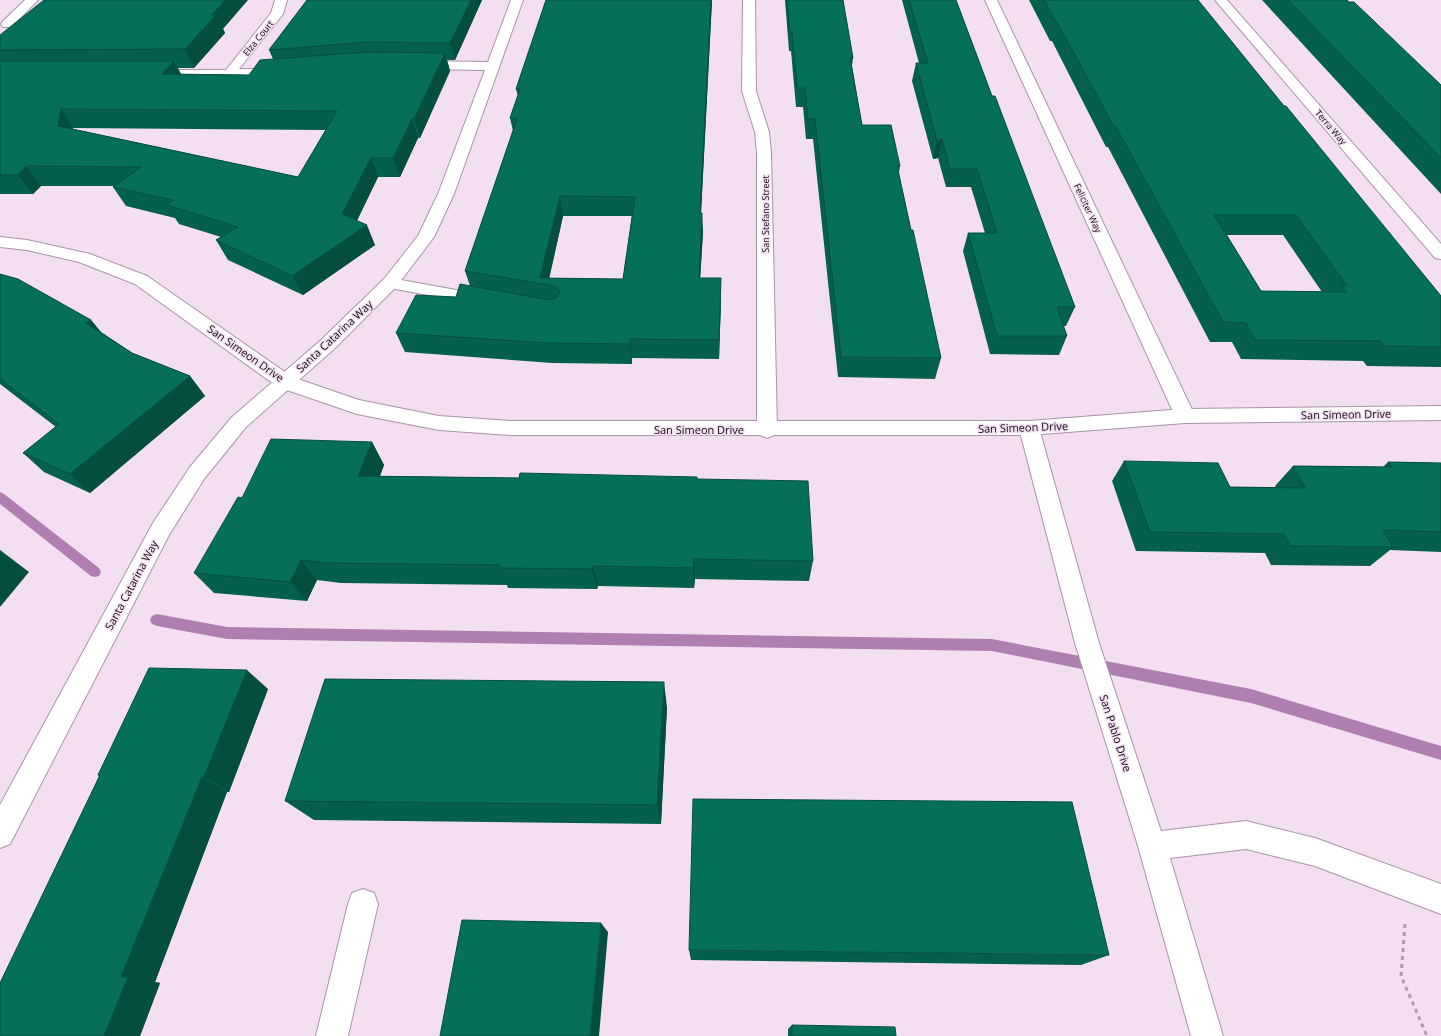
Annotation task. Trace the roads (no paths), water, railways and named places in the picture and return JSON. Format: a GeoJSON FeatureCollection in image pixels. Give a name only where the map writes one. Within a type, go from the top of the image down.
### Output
{"type":"FeatureCollection","features":[{"type":"Feature","properties":{"kind":"street"},"geometry":{"type":"LineString","coordinates":[[2,26],[32,0]]}},
{"type":"Feature","properties":{"kind":"street","name":"Elza Court"},"geometry":{"type":"LineString","coordinates":[[229,74],[277,14],[280,0]]}},
{"type":"Feature","properties":{"kind":"street","name":"Santa Catarina Way"},"geometry":{"type":"LineString","coordinates":[[0,834],[119,606],[165,523],[197,474],[239,422],[327,345],[390,283],[426,237],[446,194],[517,0]]}},
{"type":"Feature","properties":{"kind":"street","name":"San Stefano Street"},"geometry":{"type":"LineString","coordinates":[[748,0],[749,91],[762,132],[764,153],[766,430]]}},
{"type":"Feature","properties":{"kind":"street","name":"Feliciter Way"},"geometry":{"type":"LineString","coordinates":[[991,0],[1185,416]]}},
{"type":"Feature","properties":{"kind":"street","name":"Terra Way"},"geometry":{"type":"LineString","coordinates":[[1221,0],[1441,254]]}},
{"type":"Feature","properties":{"kind":"street"},"geometry":{"type":"LineString","coordinates":[[404,65],[492,66]]}},
{"type":"Feature","properties":{"kind":"street"},"geometry":{"type":"LineString","coordinates":[[137,74],[294,72]]}},
{"type":"Feature","properties":{"kind":"street","name":"San Simeon Drive"},"geometry":{"type":"LineString","coordinates":[[0,242],[27,245],[84,258],[142,280],[286,382],[357,407],[439,424],[510,428],[766,430],[1029,428],[1185,416],[1441,413]]}},
{"type":"Feature","properties":{"kind":"street","name":"San Pablo Drive"},"geometry":{"type":"LineString","coordinates":[[1029,428],[1088,643],[1152,846],[1207,1036]]}},
{"type":"Feature","properties":{"kind":"street"},"geometry":{"type":"LineString","coordinates":[[1152,846],[1246,835],[1315,852],[1441,900]]}},
{"type":"Feature","properties":{"kind":"street"},"geometry":{"type":"LineString","coordinates":[[332,1036],[363,904]]}},
{"type":"Feature","properties":{"kind":"lane"},"geometry":{"type":"LineString","coordinates":[[390,283],[500,302]]}},
{"type":"Feature","properties":{"kind":"waterway"},"geometry":{"type":"LineString","coordinates":[[0,497],[95,572]]}},
{"type":"Feature","properties":{"kind":"waterway"},"geometry":{"type":"LineString","coordinates":[[157,620],[227,633],[992,645],[1251,696],[1441,753]]}}]}
